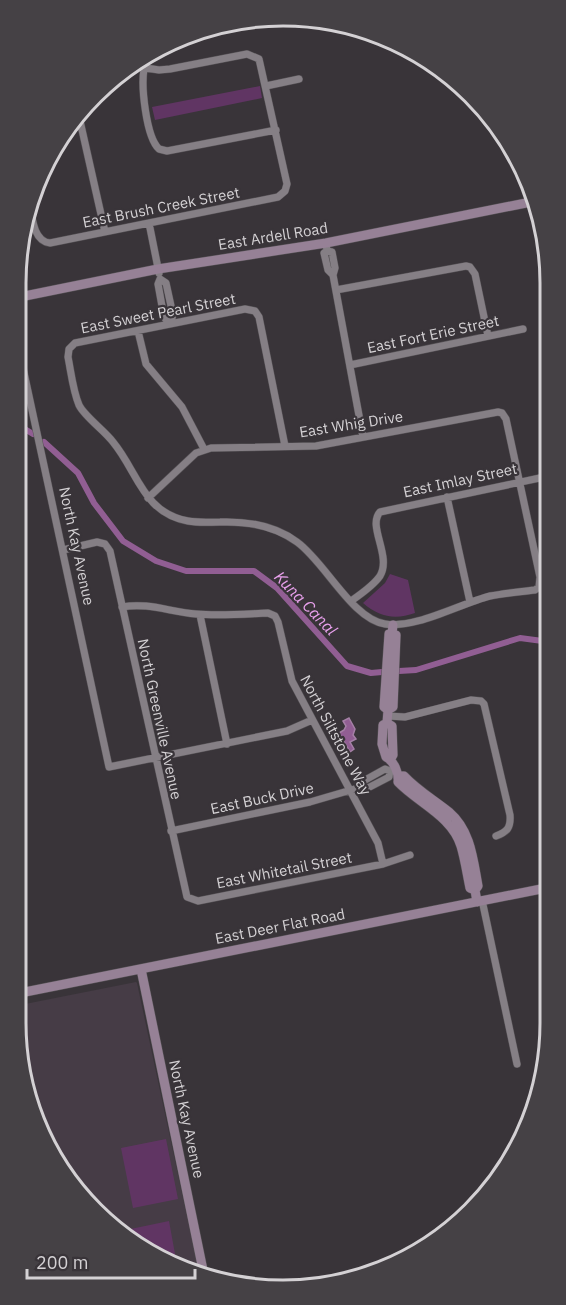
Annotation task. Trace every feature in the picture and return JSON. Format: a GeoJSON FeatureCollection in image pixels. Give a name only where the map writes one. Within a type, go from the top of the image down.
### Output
{"type":"FeatureCollection","features":[{"type":"Feature","properties":{"kind":"street"},"geometry":{"type":"LineString","coordinates":[[247,54],[255,56],[261,63],[276,130],[167,151],[159,149],[153,141],[142,90],[144,69],[170,69],[247,54]]}},
{"type":"Feature","properties":{"kind":"street"},"geometry":{"type":"LineString","coordinates":[[266,86],[299,79]]}},
{"type":"Feature","properties":{"kind":"street"},"geometry":{"type":"LineString","coordinates":[[81,124],[105,232]]}},
{"type":"Feature","properties":{"kind":"street","name":"East Brush Creek Street"},"geometry":{"type":"LineString","coordinates":[[33,219],[36,233],[41,240],[50,243],[278,197],[285,191],[287,184],[276,130]]}},
{"type":"Feature","properties":{"kind":"street","name":"East Ardell Road"},"geometry":{"type":"LineString","coordinates":[[26,296],[327,247],[528,203]]}},
{"type":"Feature","properties":{"kind":"street"},"geometry":{"type":"LineString","coordinates":[[149,223],[159,274],[166,283],[172,315],[170,324]]}},
{"type":"Feature","properties":{"kind":"street"},"geometry":{"type":"LineString","coordinates":[[327,247],[324,253],[328,270],[333,275],[363,437]]}},
{"type":"Feature","properties":{"kind":"street"},"geometry":{"type":"LineString","coordinates":[[336,290],[462,265],[471,267],[475,274],[488,336]]}},
{"type":"Feature","properties":{"kind":"street","name":"East Sweet Pearl Street"},"geometry":{"type":"LineString","coordinates":[[148,498],[116,444],[80,407],[68,357],[69,349],[75,343],[245,309],[255,311],[259,317],[285,446]]}},
{"type":"Feature","properties":{"kind":"street","name":"East Fort Erie Street"},"geometry":{"type":"LineString","coordinates":[[350,364],[523,329]]}},
{"type":"Feature","properties":{"kind":"street"},"geometry":{"type":"LineString","coordinates":[[138,331],[146,364],[182,407],[204,449],[196,453],[148,498],[167,513],[188,521],[248,522],[275,529],[307,549],[351,601],[372,620],[392,629],[396,635],[393,707],[388,717]]}},
{"type":"Feature","properties":{"kind":"street","name":"North Kay Avenue"},"geometry":{"type":"LineString","coordinates":[[26,381],[109,767],[155,758]]}},
{"type":"Feature","properties":{"kind":"street","name":"East Whig Drive"},"geometry":{"type":"LineString","coordinates":[[204,449],[316,446],[494,411],[502,413],[506,419],[520,482]]}},
{"type":"Feature","properties":{"kind":"street","name":"East Imlay Street"},"geometry":{"type":"LineString","coordinates":[[351,601],[375,581],[384,566],[376,523],[377,515],[384,510],[540,478]]}},
{"type":"Feature","properties":{"kind":"street"},"geometry":{"type":"LineString","coordinates":[[392,629],[470,602],[506,593],[534,590],[539,587],[540,577],[520,482]]}},
{"type":"Feature","properties":{"kind":"street"},"geometry":{"type":"LineString","coordinates":[[447,497],[470,602]]}},
{"type":"Feature","properties":{"kind":"street","name":"North Greenville Avenue"},"geometry":{"type":"LineString","coordinates":[[63,550],[97,542],[105,544],[110,551],[184,893],[190,900]]}},
{"type":"Feature","properties":{"kind":"street"},"geometry":{"type":"LineString","coordinates":[[122,607],[138,604],[171,612],[200,615],[227,744]]}},
{"type":"Feature","properties":{"kind":"street","name":"North Siltstone Way"},"geometry":{"type":"LineString","coordinates":[[200,615],[268,613],[275,616],[292,681],[312,720],[354,790],[378,843],[383,864]]}},
{"type":"Feature","properties":{"kind":"street"},"geometry":{"type":"LineString","coordinates":[[388,717],[405,717],[471,700],[481,701],[486,708],[510,815],[508,829],[504,834],[495,836]]}},
{"type":"Feature","properties":{"kind":"street"},"geometry":{"type":"LineString","coordinates":[[388,717],[392,726],[393,755],[390,759],[395,772],[404,776],[448,812],[461,826],[471,851],[478,886],[475,890],[480,901],[517,1064]]}},
{"type":"Feature","properties":{"kind":"street"},"geometry":{"type":"LineString","coordinates":[[155,758],[292,730],[312,720]]}},
{"type":"Feature","properties":{"kind":"street","name":"East Buck Drive"},"geometry":{"type":"LineString","coordinates":[[171,831],[310,802],[354,790],[358,784],[385,769],[395,772]]}},
{"type":"Feature","properties":{"kind":"street","name":"East Whitetail Street"},"geometry":{"type":"LineString","coordinates":[[190,900],[198,901],[383,864],[410,855]]}},
{"type":"Feature","properties":{"kind":"street","name":"East Deer Flat Road"},"geometry":{"type":"LineString","coordinates":[[26,992],[540,889]]}},
{"type":"Feature","properties":{"kind":"street","name":"North Kay Avenue"},"geometry":{"type":"LineString","coordinates":[[141,969],[202,1267]]}},
{"type":"Feature","properties":{"kind":"shaded area"},"geometry":{"type":"Polygon","coordinates":[[[260,86],[262,98],[155,120],[152,107],[260,86]]]}},
{"type":"Feature","properties":{"kind":"shaded area"},"geometry":{"type":"Polygon","coordinates":[[[390,574],[408,580],[415,613],[388,616],[363,603],[385,583],[390,574]]]}},
{"type":"Feature","properties":{"kind":"shaded area"},"geometry":{"type":"Polygon","coordinates":[[[349,718],[355,729],[353,735],[356,739],[350,742],[354,749],[350,752],[339,733],[346,726],[343,721],[349,718]]]}},
{"type":"Feature","properties":{"kind":"shaded area"},"geometry":{"type":"Polygon","coordinates":[[[137,983],[197,1265],[154,1245],[113,1216],[89,1192],[69,1165],[45,1121],[34,1089],[26,1039],[26,1004],[137,983]]]}},
{"type":"Feature","properties":{"kind":"shaded area"},"geometry":{"type":"Polygon","coordinates":[[[166,1139],[178,1199],[133,1208],[121,1148],[166,1139]]]}},
{"type":"Feature","properties":{"kind":"shaded area"},"geometry":{"type":"Polygon","coordinates":[[[169,1221],[175,1256],[154,1245],[130,1229],[169,1221]]]}},
{"type":"Feature","properties":{"kind":"waterway","name":"Kuna Canal"},"geometry":{"type":"LineString","coordinates":[[26,430],[33,434]]}},
{"type":"Feature","properties":{"kind":"waterway","name":"Kuna Canal"},"geometry":{"type":"LineString","coordinates":[[44,442],[78,473],[94,503],[123,541],[156,561],[186,571],[254,571],[277,588],[347,666],[371,673],[382,672]]}},
{"type":"Feature","properties":{"kind":"waterway","name":"Kuna Canal"},"geometry":{"type":"LineString","coordinates":[[399,671],[416,670],[520,638],[540,641]]}}]}
